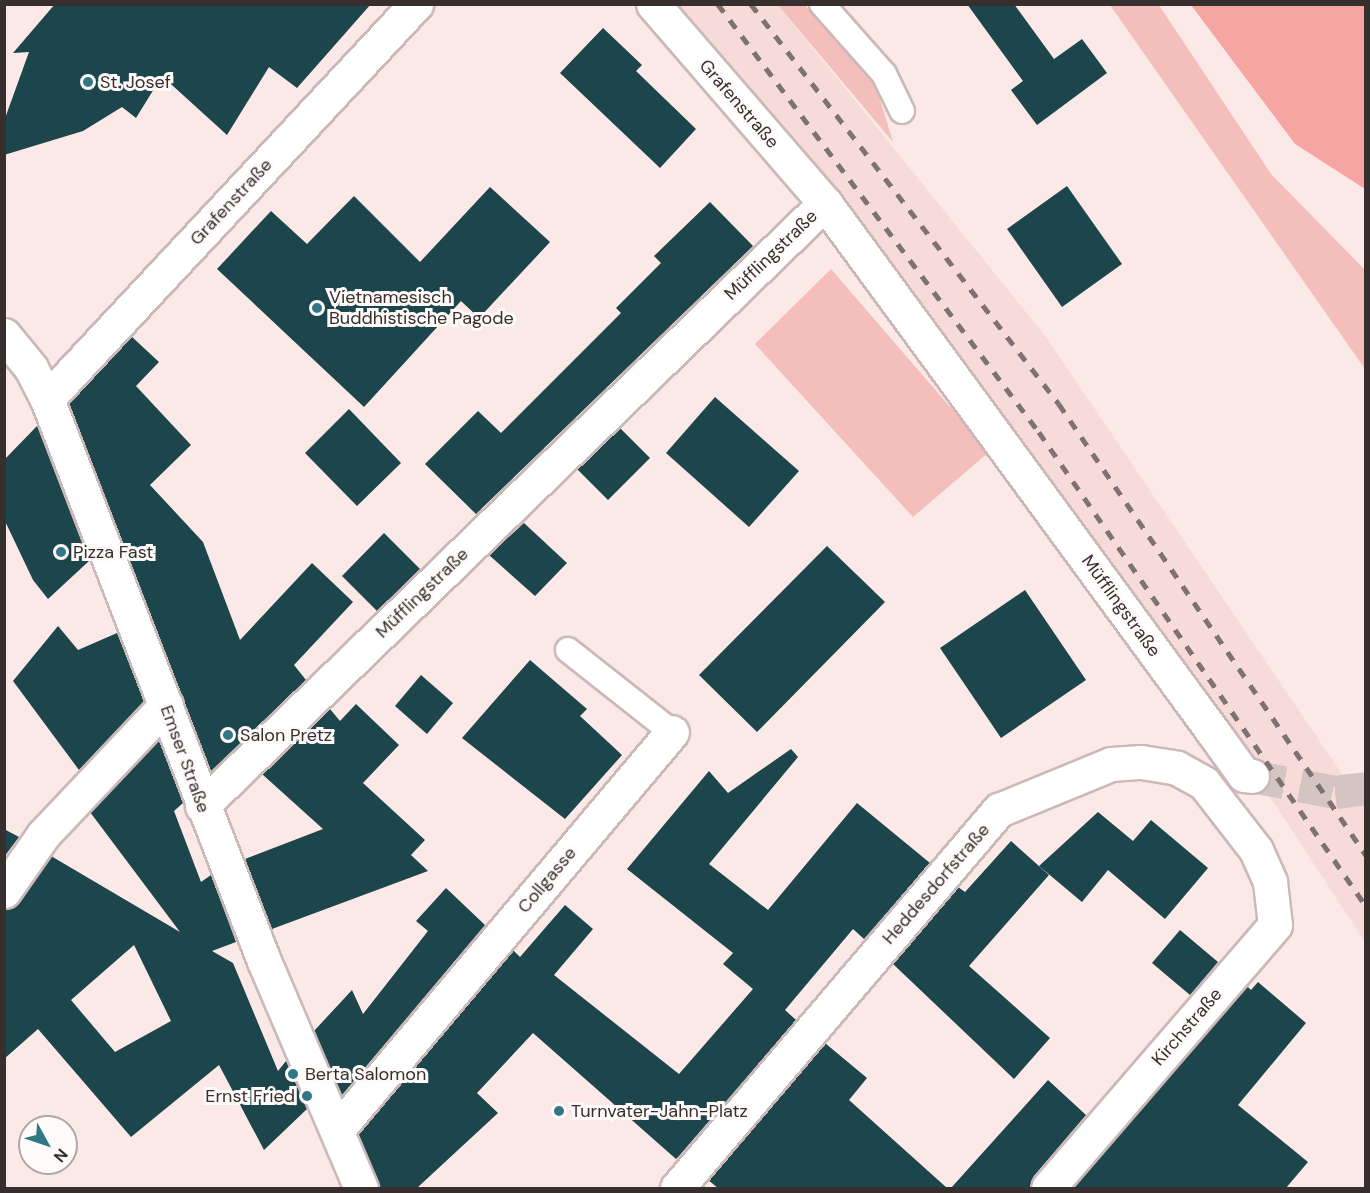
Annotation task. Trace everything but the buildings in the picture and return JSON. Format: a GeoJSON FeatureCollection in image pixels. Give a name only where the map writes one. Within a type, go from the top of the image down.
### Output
{"type":"FeatureCollection","features":[{"type":"Feature","properties":{"kind":"street","name":"Grafenstraße"},"geometry":{"type":"LineString","coordinates":[[47,399],[416,4]]}},
{"type":"Feature","properties":{"kind":"street","name":"Grafenstraße"},"geometry":{"type":"LineString","coordinates":[[653,4],[825,203]]}},
{"type":"Feature","properties":{"kind":"street","name":"Müfflingstraße"},"geometry":{"type":"LineString","coordinates":[[202,806],[825,203],[1225,749],[1252,776]]}},
{"type":"Feature","properties":{"kind":"street","name":"Emser Straße"},"geometry":{"type":"LineString","coordinates":[[4,335],[32,368],[47,399],[166,705],[202,806],[362,1188]]}},
{"type":"Feature","properties":{"kind":"street"},"geometry":{"type":"LineString","coordinates":[[4,891],[43,835],[166,705]]}},
{"type":"Feature","properties":{"kind":"street","name":"Collgasse"},"geometry":{"type":"LineString","coordinates":[[337,1130],[672,732]]}},
{"type":"Feature","properties":{"kind":"street","name":"Heddesdorfstraße"},"geometry":{"type":"LineString","coordinates":[[677,1188],[999,810],[1112,764],[1141,762],[1177,768],[1203,783],[1256,850]]}},
{"type":"Feature","properties":{"kind":"street","name":"Kirchstraße"},"geometry":{"type":"LineString","coordinates":[[1048,1188],[1275,925],[1270,882],[1256,850]]}},
{"type":"Feature","properties":{"kind":"lane"},"geometry":{"type":"LineString","coordinates":[[822,4],[884,74],[902,111]]}},
{"type":"Feature","properties":{"kind":"lane","name":"Collgasse"},"geometry":{"type":"LineString","coordinates":[[568,650],[672,732]]}},
{"type":"Feature","properties":{"kind":"shaded area"},"geometry":{"type":"Polygon","coordinates":[[[678,5],[778,5],[1046,337],[1365,808],[1365,942],[1274,803],[857,219],[678,5]]]}},
{"type":"Feature","properties":{"kind":"shaded area"},"geometry":{"type":"Polygon","coordinates":[[[778,5],[805,5],[874,80],[893,142],[778,5]]]}},
{"type":"Feature","properties":{"kind":"shaded area"},"geometry":{"type":"Polygon","coordinates":[[[1110,5],[1159,5],[1271,174],[1365,270],[1365,369],[1110,5]]]}},
{"type":"Feature","properties":{"kind":"shaded area"},"geometry":{"type":"Polygon","coordinates":[[[1191,5],[1365,5],[1365,189],[1295,144],[1191,5]]]}},
{"type":"Feature","properties":{"kind":"shaded area"},"geometry":{"type":"Polygon","coordinates":[[[831,269],[989,452],[913,517],[755,344],[831,269]]]}},
{"type":"Feature","properties":{"kind":"tunnel"},"geometry":{"type":"LineString","coordinates":[[1252,776],[1335,792],[1366,788]]}},
{"type":"Feature","properties":{"kind":"railway"},"geometry":{"type":"LineString","coordinates":[[718,4],[1039,432],[1366,906]]}},
{"type":"Feature","properties":{"kind":"railway"},"geometry":{"type":"LineString","coordinates":[[751,4],[1059,404],[1366,855]]}},
{"type":"Feature","properties":{"kind":"place","name":"St. Josef"},"geometry":{"type":"Point","coordinates":[88,82]}},
{"type":"Feature","properties":{"kind":"place","name":"Vietnamesisch Buddhistische Pagode"},"geometry":{"type":"Point","coordinates":[317,308]}},
{"type":"Feature","properties":{"kind":"place","name":"Pizza Fast"},"geometry":{"type":"Point","coordinates":[61,552]}},
{"type":"Feature","properties":{"kind":"place","name":"Salon Pretz"},"geometry":{"type":"Point","coordinates":[228,735]}},
{"type":"Feature","properties":{"kind":"place","name":"Berta Salomon"},"geometry":{"type":"Point","coordinates":[293,1074]}},
{"type":"Feature","properties":{"kind":"place","name":"Ernst Fried"},"geometry":{"type":"Point","coordinates":[307,1096]}},
{"type":"Feature","properties":{"kind":"place","name":"Turnvater-Jahn-Platz"},"geometry":{"type":"Point","coordinates":[559,1111]}}]}
